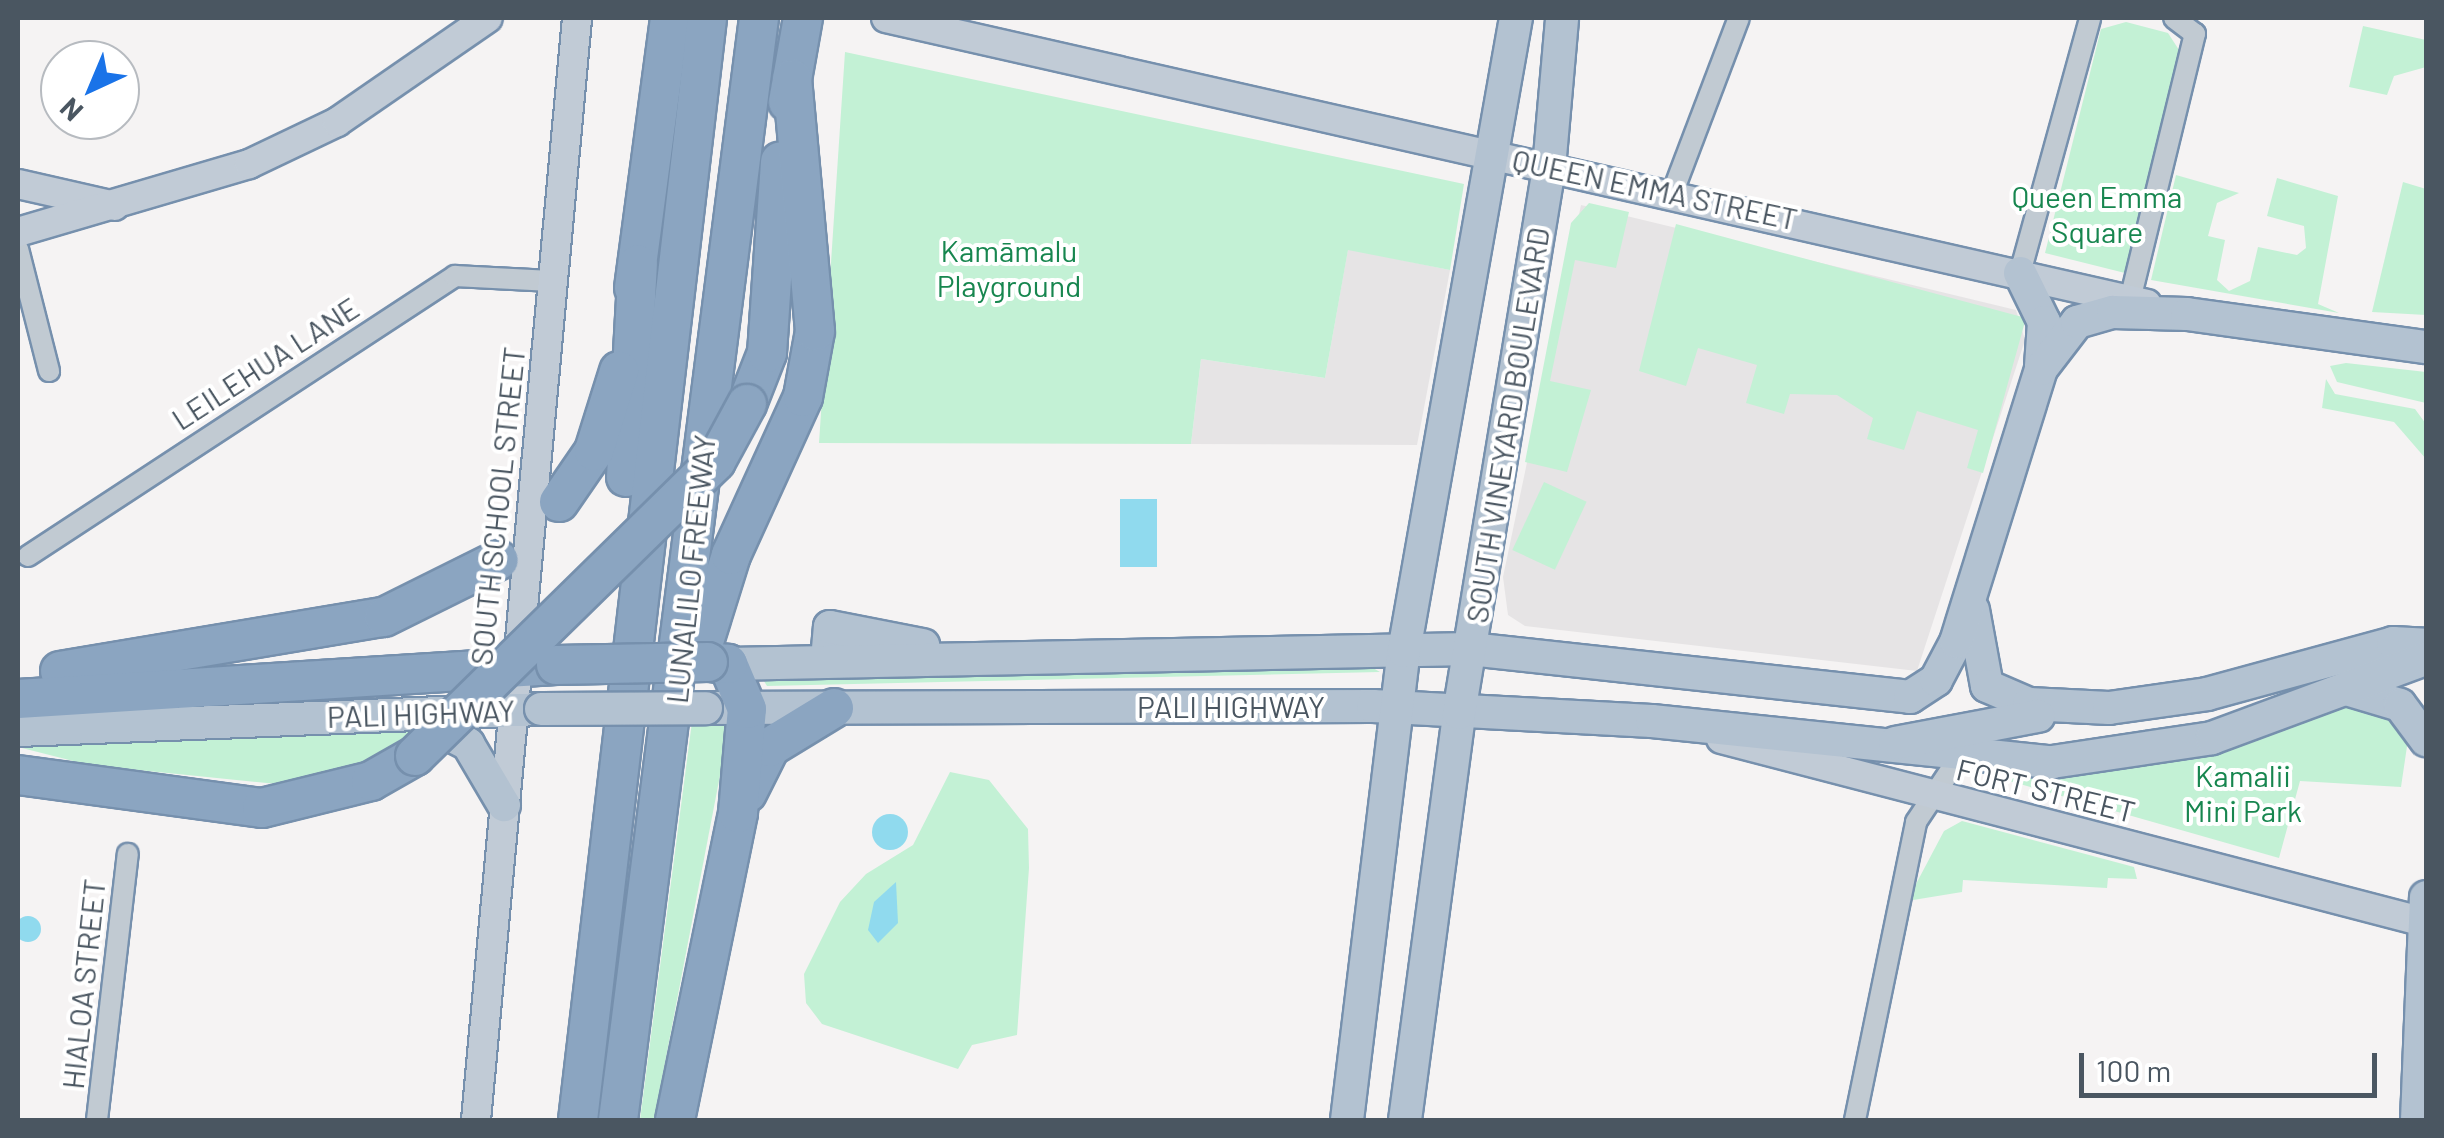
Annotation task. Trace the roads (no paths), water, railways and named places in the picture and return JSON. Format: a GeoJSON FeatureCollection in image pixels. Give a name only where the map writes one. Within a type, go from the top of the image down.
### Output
{"type":"FeatureCollection","features":[{"type":"Feature","properties":{"kind":"highway"},"geometry":{"type":"LineString","coordinates":[[560,502],[594,450],[616,384],[638,264],[670,18]]}},
{"type":"Feature","properties":{"kind":"highway","name":"LUNALILO FREEWAY"},"geometry":{"type":"LineString","coordinates":[[578,1120],[708,18]]}},
{"type":"Feature","properties":{"kind":"highway","name":"LUNALILO FREEWAY"},"geometry":{"type":"LineString","coordinates":[[618,1120],[670,755],[759,18]]}},
{"type":"Feature","properties":{"kind":"highway"},"geometry":{"type":"LineString","coordinates":[[18,775],[262,808],[371,781],[415,756],[716,461],[747,404],[767,353],[792,80],[803,18]]}},
{"type":"Feature","properties":{"kind":"highway"},"geometry":{"type":"LineString","coordinates":[[670,755],[730,555],[809,364],[815,332],[792,80]]}},
{"type":"Feature","properties":{"kind":"highway"},"geometry":{"type":"LineString","coordinates":[[595,988],[638,264]]}},
{"type":"Feature","properties":{"kind":"highway"},"geometry":{"type":"LineString","coordinates":[[18,676],[384,618],[499,560]]}},
{"type":"Feature","properties":{"kind":"highway"},"geometry":{"type":"LineString","coordinates":[[676,1120],[738,813],[746,709],[718,663]]}},
{"type":"Feature","properties":{"kind":"highway","name":"PALI HIGHWAY"},"geometry":{"type":"LineString","coordinates":[[18,699],[556,664],[718,663]]}},
{"type":"Feature","properties":{"kind":"highway"},"geometry":{"type":"LineString","coordinates":[[738,813],[770,746],[834,708]]}},
{"type":"Feature","properties":{"kind":"main road"},"geometry":{"type":"LineString","coordinates":[[18,232],[249,164],[336,122],[486,18]]}},
{"type":"Feature","properties":{"kind":"main road","name":"SOUTH SCHOOL STREET"},"geometry":{"type":"LineString","coordinates":[[476,1120],[504,806],[525,709],[515,667],[577,18]]}},
{"type":"Feature","properties":{"kind":"main road","name":"QUEEN EMMA STREET"},"geometry":{"type":"LineString","coordinates":[[886,18],[2020,272],[2187,314],[2426,347]]}},
{"type":"Feature","properties":{"kind":"main road","name":"SOUTH VINEYARD BOULEVARD"},"geometry":{"type":"LineString","coordinates":[[1347,1120],[1404,651],[1498,154],[1516,18]]}},
{"type":"Feature","properties":{"kind":"main road","name":"SOUTH VINEYARD BOULEVARD"},"geometry":{"type":"LineString","coordinates":[[1405,1120],[1459,713],[1549,168],[1562,18]]}},
{"type":"Feature","properties":{"kind":"main road"},"geometry":{"type":"LineString","coordinates":[[18,184],[116,206]]}},
{"type":"Feature","properties":{"kind":"main road"},"geometry":{"type":"LineString","coordinates":[[2020,272],[2044,322],[2041,369]]}},
{"type":"Feature","properties":{"kind":"main road"},"geometry":{"type":"LineString","coordinates":[[2041,369],[2089,316],[2187,314]]}},
{"type":"Feature","properties":{"kind":"main road","name":"PALI HIGHWAY"},"geometry":{"type":"LineString","coordinates":[[718,663],[1470,649],[1910,697],[1941,672],[1972,590],[2041,369]]}},
{"type":"Feature","properties":{"kind":"main road"},"geometry":{"type":"LineString","coordinates":[[1972,590],[1978,663],[1995,694],[2109,708]]}},
{"type":"Feature","properties":{"kind":"main road"},"geometry":{"type":"LineString","coordinates":[[1881,746],[1975,723],[2207,694],[2393,643],[2426,645]]}},
{"type":"Feature","properties":{"kind":"main road","name":"PALI HIGHWAY"},"geometry":{"type":"LineString","coordinates":[[18,730],[364,712],[525,709],[1396,707],[1652,721],[1881,746],[1958,760],[2052,762],[2212,738],[2426,659]]}},
{"type":"Feature","properties":{"kind":"main road"},"geometry":{"type":"LineString","coordinates":[[2341,689],[2400,705],[2426,740]]}},
{"type":"Feature","properties":{"kind":"main road"},"geometry":{"type":"LineString","coordinates":[[364,712],[429,722],[461,739],[488,768],[504,806]]}},
{"type":"Feature","properties":{"kind":"main road","name":"FORT STREET"},"geometry":{"type":"LineString","coordinates":[[1652,721],[1929,794],[2426,914]]}},
{"type":"Feature","properties":{"kind":"main road"},"geometry":{"type":"LineString","coordinates":[[2416,1120],[2426,914]]}},
{"type":"Feature","properties":{"kind":"street"},"geometry":{"type":"LineString","coordinates":[[1672,194],[1739,18]]}},
{"type":"Feature","properties":{"kind":"street"},"geometry":{"type":"LineString","coordinates":[[2020,272],[2090,18]]}},
{"type":"Feature","properties":{"kind":"street"},"geometry":{"type":"LineString","coordinates":[[2130,300],[2195,34],[2174,18]]}},
{"type":"Feature","properties":{"kind":"street"},"geometry":{"type":"LineString","coordinates":[[18,249],[49,371]]}},
{"type":"Feature","properties":{"kind":"street","name":"LEILEHUA LANE"},"geometry":{"type":"LineString","coordinates":[[28,556],[455,276],[551,281]]}},
{"type":"Feature","properties":{"kind":"street"},"geometry":{"type":"LineString","coordinates":[[1855,1120],[1929,794],[1958,760]]}},
{"type":"Feature","properties":{"kind":"street","name":"HIALOA STREET"},"geometry":{"type":"LineString","coordinates":[[97,1120],[128,854]]}},
{"type":"Feature","properties":{"kind":"water"},"geometry":{"type":"Polygon","coordinates":[[[1120,499],[1157,499],[1157,567],[1120,567],[1120,499]]]}},
{"type":"Feature","properties":{"kind":"water"},"geometry":{"type":"Polygon","coordinates":[[[890,814],[903,819],[908,832],[903,845],[890,850],[877,845],[872,832],[877,819],[890,814]]]}},
{"type":"Feature","properties":{"kind":"water"},"geometry":{"type":"Polygon","coordinates":[[[896,882],[898,923],[878,943],[868,930],[874,902],[896,882]]]}},
{"type":"Feature","properties":{"kind":"water"},"geometry":{"type":"Polygon","coordinates":[[[28,916],[37,920],[41,929],[37,938],[28,942],[19,938],[15,929],[19,920],[28,916]]]}},
{"type":"Feature","properties":{"kind":"park label","name":"Queen Emma Square"},"geometry":{"type":"Point","coordinates":[2097,213]}},
{"type":"Feature","properties":{"kind":"park label","name":"Kamāmalu Playground"},"geometry":{"type":"Point","coordinates":[1009,267]}},
{"type":"Feature","properties":{"kind":"park label","name":"Kamalii Mini Park"},"geometry":{"type":"Point","coordinates":[2243,792]}}]}
